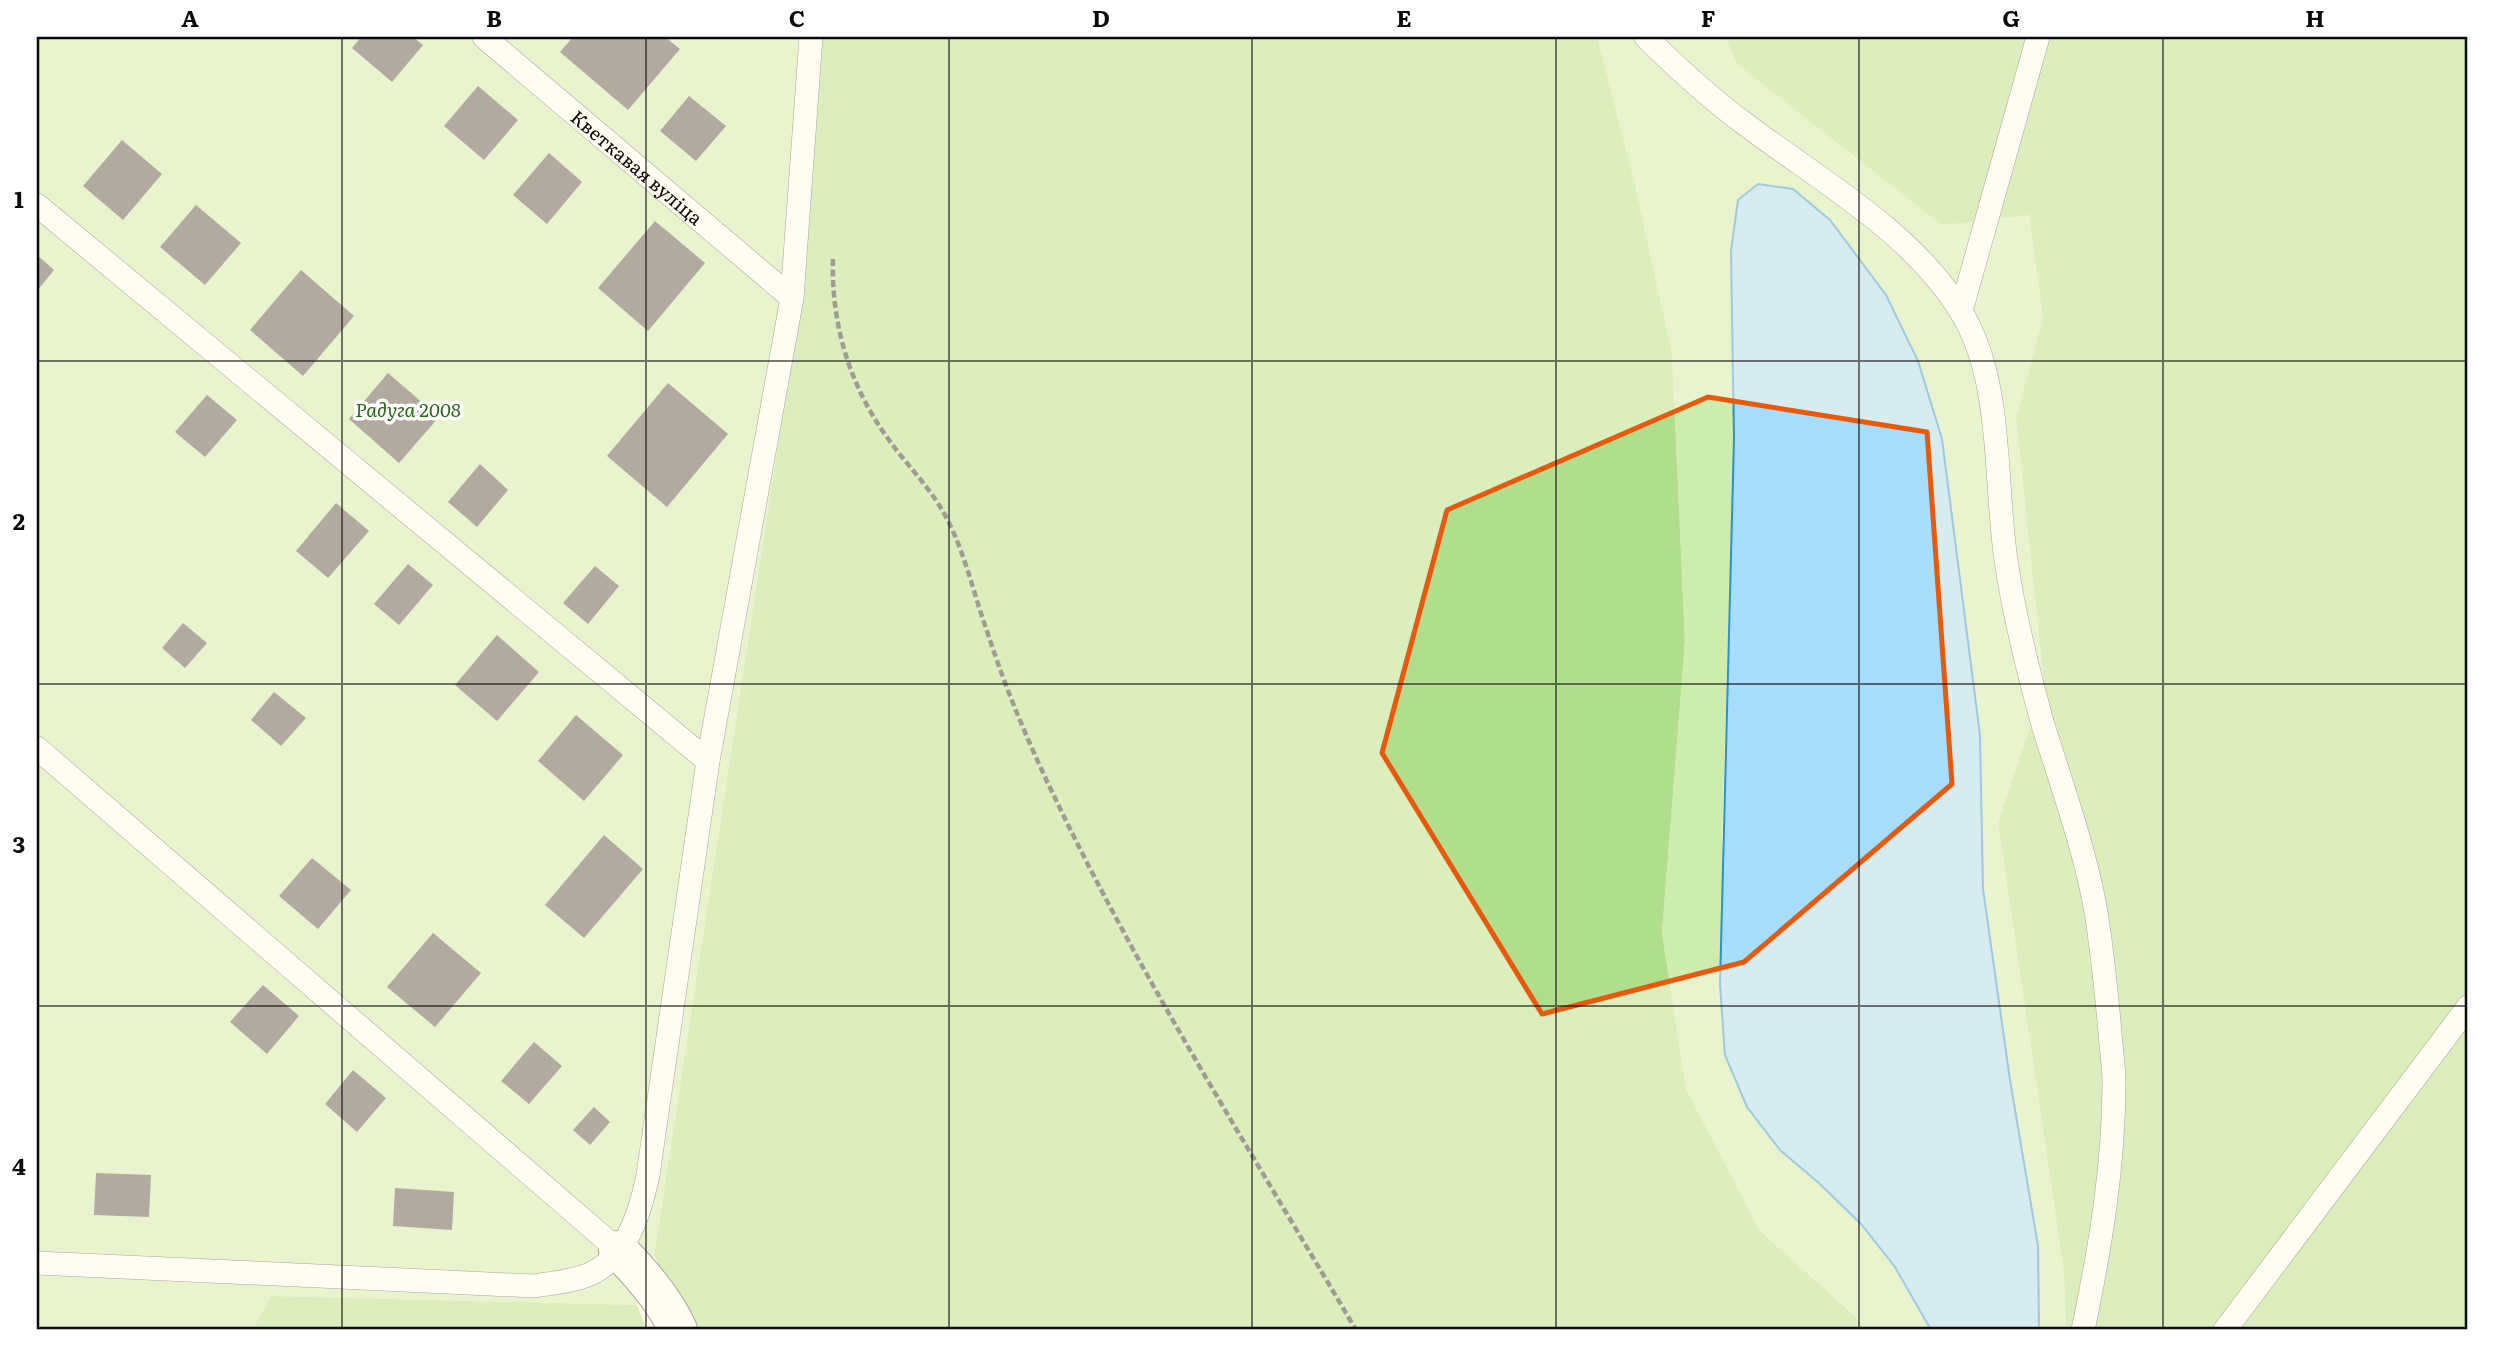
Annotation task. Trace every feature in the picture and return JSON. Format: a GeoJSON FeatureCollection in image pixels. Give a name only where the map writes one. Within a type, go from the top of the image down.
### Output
{"type":"FeatureCollection","features":[{"type":"Feature","properties":{"kind":"street"},"geometry":{"type":"LineString","coordinates":[[618,1250],[641,1273],[679,1327]]}},
{"type":"Feature","properties":{"kind":"lane","name":"Кветкавая вуліца"},"geometry":{"type":"LineString","coordinates":[[484,37],[792,298]]}},
{"type":"Feature","properties":{"kind":"lane"},"geometry":{"type":"LineString","coordinates":[[37,1264],[534,1286],[565,1282],[590,1274],[605,1264],[632,1230],[642,1205],[648,1175],[708,761],[792,298],[811,37]]}},
{"type":"Feature","properties":{"kind":"lane"},"geometry":{"type":"LineString","coordinates":[[1646,37],[1672,63],[1741,121],[1854,204],[1898,240],[1927,268],[1961,311],[1982,360],[1991,409],[2006,560],[2043,723],[2070,807],[2094,901],[2106,990],[2114,1082],[2109,1172],[2098,1261],[2083,1330]]}},
{"type":"Feature","properties":{"kind":"lane"},"geometry":{"type":"LineString","coordinates":[[1961,311],[2038,37]]}},
{"type":"Feature","properties":{"kind":"lane"},"geometry":{"type":"LineString","coordinates":[[37,205],[708,761]]}},
{"type":"Feature","properties":{"kind":"lane"},"geometry":{"type":"LineString","coordinates":[[37,748],[618,1250]]}},
{"type":"Feature","properties":{"kind":"lane"},"geometry":{"type":"LineString","coordinates":[[2225,1330],[2468,1007]]}},
{"type":"Feature","properties":{"kind":"path"},"geometry":{"type":"LineString","coordinates":[[834,250],[834,293],[838,324],[845,356],[856,386],[890,442],[914,470],[948,520],[1020,719],[1045,776],[1110,906],[1183,1037],[1356,1330]]}},
{"type":"Feature","properties":{"kind":"highlighted area"},"geometry":{"type":"Polygon","coordinates":[[[1708,397],[1927,432],[1952,784],[1744,962],[1542,1014],[1382,753],[1447,510],[1708,397]]]}},
{"type":"Feature","properties":{"kind":"green space","name":"Радуга 2008"},"geometry":{"type":"Polygon","coordinates":[[[37,37],[817,37],[800,301],[654,1256],[637,1305],[271,1296],[252,1330],[37,1330],[37,37]]]}},
{"type":"Feature","properties":{"kind":"green space"},"geometry":{"type":"Polygon","coordinates":[[[815,37],[1597,37],[1634,180],[1672,353],[1685,641],[1662,933],[1686,1089],[1760,1231],[1870,1330],[692,1330],[654,1256],[800,301],[815,37]]]}},
{"type":"Feature","properties":{"kind":"green space"},"geometry":{"type":"Polygon","coordinates":[[[1597,37],[1725,37],[1737,64],[2029,215],[2043,318],[2016,418],[2044,684],[1998,823],[2064,1273],[2066,1330],[2039,1330],[2038,1246],[2010,1080],[1983,889],[1980,735],[1731,251],[1734,438],[1722,841],[1747,1107],[1779,1150],[1820,1184],[1861,1224],[1895,1267],[1931,1330],[1870,1330],[1760,1231],[1686,1089],[1662,933],[1685,641],[1672,353],[1634,180],[1597,37]]]}},
{"type":"Feature","properties":{"kind":"green space"},"geometry":{"type":"Polygon","coordinates":[[[1725,37],[2468,37],[2468,1330],[2066,1330],[2064,1273],[1998,823],[2044,684],[2016,418],[2043,318],[2029,215],[1942,225],[1737,64],[1725,37]]]}},
{"type":"Feature","properties":{"kind":"green space"},"geometry":{"type":"Polygon","coordinates":[[[271,1296],[637,1305],[647,1330],[252,1330],[271,1296]]]}},
{"type":"Feature","properties":{"kind":"water"},"geometry":{"type":"Polygon","coordinates":[[[1758,184],[1793,189],[1830,220],[1886,295],[1918,361],[1942,439],[1980,735],[1983,889],[2010,1080],[2038,1246],[2039,1330],[1931,1330],[1895,1267],[1861,1224],[1780,1150],[1747,1107],[1725,1055],[1720,985],[1734,438],[1731,251],[1738,200],[1758,184]]]}},
{"type":"Feature","properties":{"kind":"building"},"geometry":{"type":"Polygon","coordinates":[[[361,37],[413,37],[423,45],[392,82],[352,48],[361,37]]]}},
{"type":"Feature","properties":{"kind":"building"},"geometry":{"type":"Polygon","coordinates":[[[573,37],[665,37],[680,49],[628,110],[560,52],[573,37]]]}},
{"type":"Feature","properties":{"kind":"building"},"geometry":{"type":"Polygon","coordinates":[[[478,86],[518,120],[484,160],[444,126],[478,86]]]}},
{"type":"Feature","properties":{"kind":"building"},"geometry":{"type":"Polygon","coordinates":[[[689,96],[726,126],[696,161],[660,131],[689,96]]]}},
{"type":"Feature","properties":{"kind":"building"},"geometry":{"type":"Polygon","coordinates":[[[122,140],[162,174],[123,220],[83,186],[122,140]]]}},
{"type":"Feature","properties":{"kind":"building"},"geometry":{"type":"Polygon","coordinates":[[[549,153],[582,182],[547,224],[513,195],[549,153]]]}},
{"type":"Feature","properties":{"kind":"building"},"geometry":{"type":"Polygon","coordinates":[[[196,205],[241,243],[205,285],[160,247],[196,205]]]}},
{"type":"Feature","properties":{"kind":"building"},"geometry":{"type":"Polygon","coordinates":[[[655,221],[705,263],[648,331],[598,288],[655,221]]]}},
{"type":"Feature","properties":{"kind":"building"},"geometry":{"type":"Polygon","coordinates":[[[37,255],[54,270],[37,291],[37,255]]]}},
{"type":"Feature","properties":{"kind":"building"},"geometry":{"type":"Polygon","coordinates":[[[301,270],[354,316],[303,376],[250,330],[301,270]]]}},
{"type":"Feature","properties":{"kind":"building"},"geometry":{"type":"Polygon","coordinates":[[[388,373],[439,417],[399,463],[349,419],[388,373]]]}},
{"type":"Feature","properties":{"kind":"building"},"geometry":{"type":"Polygon","coordinates":[[[668,383],[728,434],[667,507],[607,456],[668,383]]]}},
{"type":"Feature","properties":{"kind":"building"},"geometry":{"type":"Polygon","coordinates":[[[207,395],[237,420],[205,457],[175,432],[207,395]]]}},
{"type":"Feature","properties":{"kind":"building"},"geometry":{"type":"Polygon","coordinates":[[[480,464],[508,490],[477,527],[448,502],[480,464]]]}},
{"type":"Feature","properties":{"kind":"building"},"geometry":{"type":"Polygon","coordinates":[[[336,503],[369,531],[328,578],[296,551],[336,503]]]}},
{"type":"Feature","properties":{"kind":"building"},"geometry":{"type":"Polygon","coordinates":[[[408,564],[433,585],[399,625],[374,604],[408,564]]]}},
{"type":"Feature","properties":{"kind":"building"},"geometry":{"type":"Polygon","coordinates":[[[595,566],[619,586],[588,624],[563,603],[595,566]]]}},
{"type":"Feature","properties":{"kind":"building"},"geometry":{"type":"Polygon","coordinates":[[[183,623],[207,643],[185,668],[162,648],[183,623]]]}},
{"type":"Feature","properties":{"kind":"building"},"geometry":{"type":"Polygon","coordinates":[[[497,635],[539,672],[497,721],[455,685],[497,635]]]}},
{"type":"Feature","properties":{"kind":"building"},"geometry":{"type":"Polygon","coordinates":[[[274,692],[306,718],[281,746],[251,720],[274,692]]]}},
{"type":"Feature","properties":{"kind":"building"},"geometry":{"type":"Polygon","coordinates":[[[576,715],[623,755],[584,801],[538,761],[576,715]]]}},
{"type":"Feature","properties":{"kind":"building"},"geometry":{"type":"Polygon","coordinates":[[[604,835],[643,869],[584,938],[545,905],[604,835]]]}},
{"type":"Feature","properties":{"kind":"building"},"geometry":{"type":"Polygon","coordinates":[[[312,858],[351,890],[318,929],[279,896],[312,858]]]}},
{"type":"Feature","properties":{"kind":"building"},"geometry":{"type":"Polygon","coordinates":[[[433,933],[481,973],[435,1027],[387,987],[433,933]]]}},
{"type":"Feature","properties":{"kind":"building"},"geometry":{"type":"Polygon","coordinates":[[[263,985],[299,1016],[267,1054],[230,1022],[263,985]]]}},
{"type":"Feature","properties":{"kind":"building"},"geometry":{"type":"Polygon","coordinates":[[[534,1042],[562,1066],[529,1104],[501,1081],[534,1042]]]}},
{"type":"Feature","properties":{"kind":"building"},"geometry":{"type":"Polygon","coordinates":[[[353,1070],[386,1098],[357,1132],[325,1104],[353,1070]]]}},
{"type":"Feature","properties":{"kind":"building"},"geometry":{"type":"Polygon","coordinates":[[[594,1107],[610,1122],[590,1145],[573,1130],[594,1107]]]}},
{"type":"Feature","properties":{"kind":"building"},"geometry":{"type":"Polygon","coordinates":[[[96,1173],[151,1175],[149,1217],[94,1215],[96,1173]]]}},
{"type":"Feature","properties":{"kind":"building"},"geometry":{"type":"Polygon","coordinates":[[[395,1188],[454,1192],[452,1230],[393,1226],[395,1188]]]}}]}
